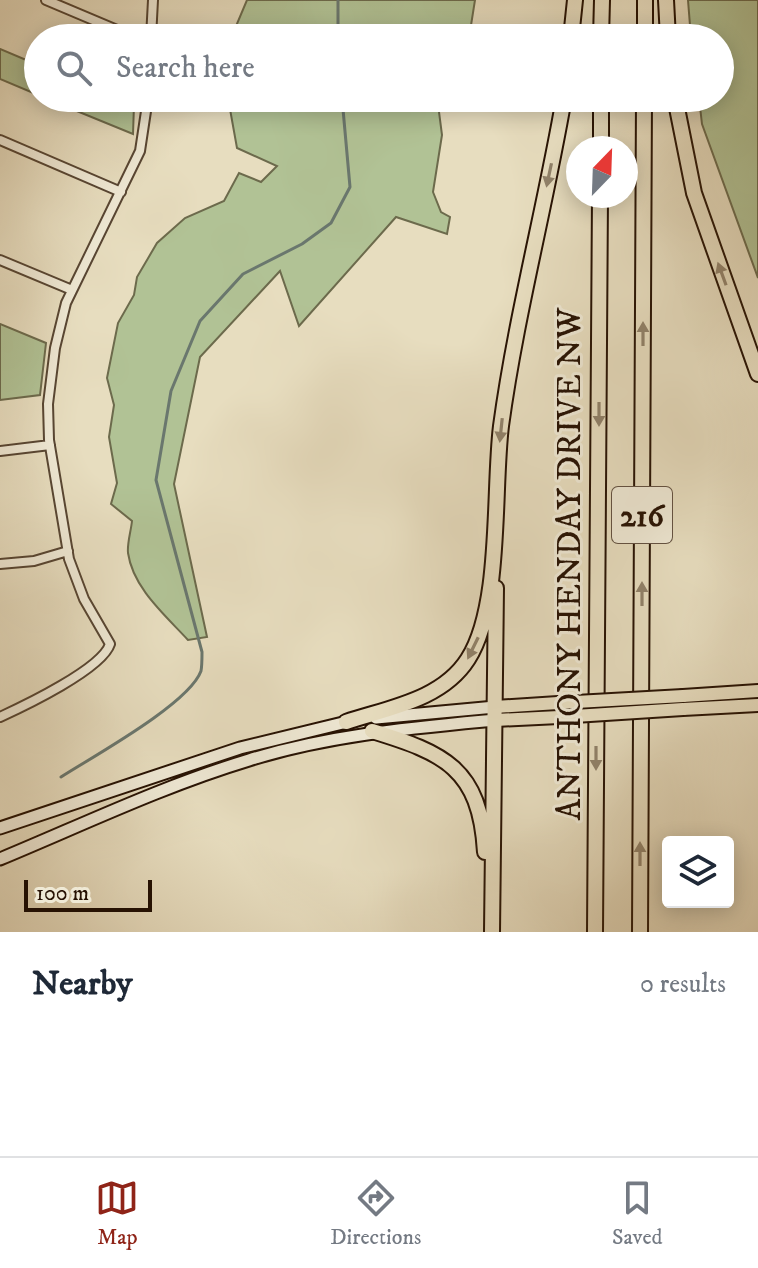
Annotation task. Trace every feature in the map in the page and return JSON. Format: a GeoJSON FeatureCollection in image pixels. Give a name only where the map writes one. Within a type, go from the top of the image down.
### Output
{"type":"FeatureCollection","features":[{"type":"Feature","properties":{"kind":"highway"},"geometry":{"type":"LineString","coordinates":[[572,24],[575,0]]}},
{"type":"Feature","properties":{"kind":"highway"},"geometry":{"type":"LineString","coordinates":[[601,24],[602,0]]}},
{"type":"Feature","properties":{"kind":"highway"},"geometry":{"type":"LineString","coordinates":[[645,0],[645,24]]}},
{"type":"Feature","properties":{"kind":"highway"},"geometry":{"type":"LineString","coordinates":[[666,0],[667,24]]}},
{"type":"Feature","properties":{"kind":"highway"},"geometry":{"type":"LineString","coordinates":[[346,722],[419,699],[453,677],[478,642],[484,619],[501,429],[515,340],[561,112]]}},
{"type":"Feature","properties":{"kind":"highway"},"geometry":{"type":"LineString","coordinates":[[601,112],[601,136]]}},
{"type":"Feature","properties":{"kind":"highway","name":"216"},"geometry":{"type":"LineString","coordinates":[[640,932],[644,112]]}},
{"type":"Feature","properties":{"kind":"highway"},"geometry":{"type":"LineString","coordinates":[[678,112],[694,193],[758,374]]}},
{"type":"Feature","properties":{"kind":"highway","name":"ANTHONY HENDAY DRIVE NW"},"geometry":{"type":"LineString","coordinates":[[595,932],[600,208]]}},
{"type":"Feature","properties":{"kind":"highway"},"geometry":{"type":"LineString","coordinates":[[492,932],[497,489]]}},
{"type":"Feature","properties":{"kind":"highway"},"geometry":{"type":"LineString","coordinates":[[372,731],[436,753],[462,775],[481,818],[492,899]]}},
{"type":"Feature","properties":{"kind":"main road"},"geometry":{"type":"LineString","coordinates":[[0,859],[201,775],[277,752],[372,731],[558,703],[758,691]]}},
{"type":"Feature","properties":{"kind":"main road"},"geometry":{"type":"LineString","coordinates":[[0,828],[240,748],[346,722],[495,714],[559,717],[758,705]]}},
{"type":"Feature","properties":{"kind":"street"},"geometry":{"type":"LineString","coordinates":[[46,0],[103,24]]}},
{"type":"Feature","properties":{"kind":"street"},"geometry":{"type":"LineString","coordinates":[[152,24],[153,0]]}},
{"type":"Feature","properties":{"kind":"street"},"geometry":{"type":"LineString","coordinates":[[0,717],[70,679],[108,651],[110,640],[84,599],[68,551],[50,445],[48,404],[55,348],[72,290],[143,141],[146,112]]}},
{"type":"Feature","properties":{"kind":"street"},"geometry":{"type":"LineString","coordinates":[[0,140],[121,192]]}},
{"type":"Feature","properties":{"kind":"street"},"geometry":{"type":"LineString","coordinates":[[0,260],[72,290]]}},
{"type":"Feature","properties":{"kind":"street"},"geometry":{"type":"LineString","coordinates":[[0,451],[50,445]]}},
{"type":"Feature","properties":{"kind":"street"},"geometry":{"type":"LineString","coordinates":[[0,564],[34,561],[68,551]]}},
{"type":"Feature","properties":{"kind":"green space"},"geometry":{"type":"Polygon","coordinates":[[[247,0],[475,0],[471,24],[237,24],[247,0]]]}},
{"type":"Feature","properties":{"kind":"green space"},"geometry":{"type":"Polygon","coordinates":[[[688,0],[758,0],[758,278],[702,124],[701,112],[734,112],[734,24],[690,24],[688,0]]]}},
{"type":"Feature","properties":{"kind":"green space"},"geometry":{"type":"Polygon","coordinates":[[[0,49],[24,59],[24,89],[0,79],[0,49]]]}},
{"type":"Feature","properties":{"kind":"green space"},"geometry":{"type":"Polygon","coordinates":[[[79,112],[134,112],[133,134],[79,112]]]}},
{"type":"Feature","properties":{"kind":"green space"},"geometry":{"type":"Polygon","coordinates":[[[231,112],[439,112],[442,135],[433,192],[441,212],[450,217],[447,234],[396,217],[299,326],[280,271],[200,357],[174,484],[207,637],[188,640],[151,600],[136,578],[128,553],[132,521],[111,504],[117,483],[109,437],[114,405],[107,378],[118,323],[134,295],[137,277],[157,243],[185,218],[224,201],[239,173],[261,182],[277,166],[237,148],[231,112]]]}},
{"type":"Feature","properties":{"kind":"green space"},"geometry":{"type":"Polygon","coordinates":[[[0,324],[46,343],[40,395],[0,400],[0,324]]]}},
{"type":"Feature","properties":{"kind":"waterway"},"geometry":{"type":"LineString","coordinates":[[338,0],[338,24]]}},
{"type":"Feature","properties":{"kind":"waterway"},"geometry":{"type":"LineString","coordinates":[[61,777],[160,714],[193,684],[201,671],[202,652],[156,480],[171,391],[200,321],[243,274],[302,244],[331,223],[350,187],[343,112]]}}]}
